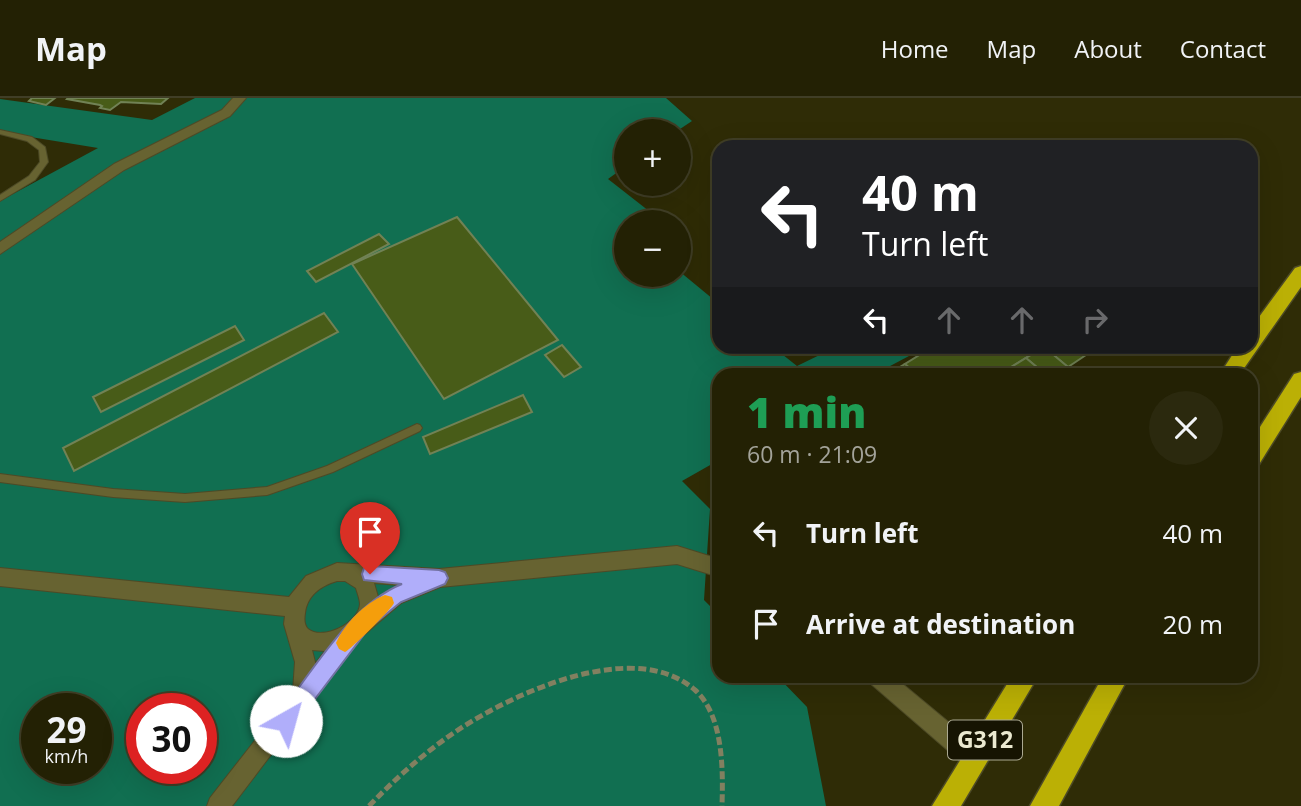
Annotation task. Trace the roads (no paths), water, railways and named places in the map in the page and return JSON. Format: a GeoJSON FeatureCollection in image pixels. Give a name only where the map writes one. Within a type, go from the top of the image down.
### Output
{"type":"FeatureCollection","features":[{"type":"Feature","properties":{"kind":"highway"},"geometry":{"type":"LineString","coordinates":[[1258,334],[1301,273]]}},
{"type":"Feature","properties":{"kind":"highway"},"geometry":{"type":"LineString","coordinates":[[1258,449],[1301,380]]}},
{"type":"Feature","properties":{"kind":"highway","name":"G312"},"geometry":{"type":"LineString","coordinates":[[946,806],[1022,683]]}},
{"type":"Feature","properties":{"kind":"highway"},"geometry":{"type":"LineString","coordinates":[[1044,806],[1113,683]]}},
{"type":"Feature","properties":{"kind":"street"},"geometry":{"type":"LineString","coordinates":[[0,249],[119,167],[226,113],[240,98]]}},
{"type":"Feature","properties":{"kind":"street"},"geometry":{"type":"LineString","coordinates":[[303,699],[305,662],[296,618],[299,597],[315,580],[337,572],[439,578],[677,555],[712,566]]}},
{"type":"Feature","properties":{"kind":"street"},"geometry":{"type":"LineString","coordinates":[[218,806],[303,699],[368,611],[368,590],[364,582],[347,572]]}},
{"type":"Feature","properties":{"kind":"street"},"geometry":{"type":"LineString","coordinates":[[0,577],[296,618]]}},
{"type":"Feature","properties":{"kind":"street"},"geometry":{"type":"LineString","coordinates":[[296,618],[310,641],[332,643],[358,627],[394,596],[439,578]]}},
{"type":"Feature","properties":{"kind":"street"},"geometry":{"type":"LineString","coordinates":[[885,683],[974,758]]}},
{"type":"Feature","properties":{"kind":"lane"},"geometry":{"type":"LineString","coordinates":[[0,132],[29,139],[42,149],[44,162],[32,178],[0,198]]}},
{"type":"Feature","properties":{"kind":"lane"},"geometry":{"type":"LineString","coordinates":[[0,478],[113,493],[185,498],[267,491],[330,469],[417,429]]}}]}
